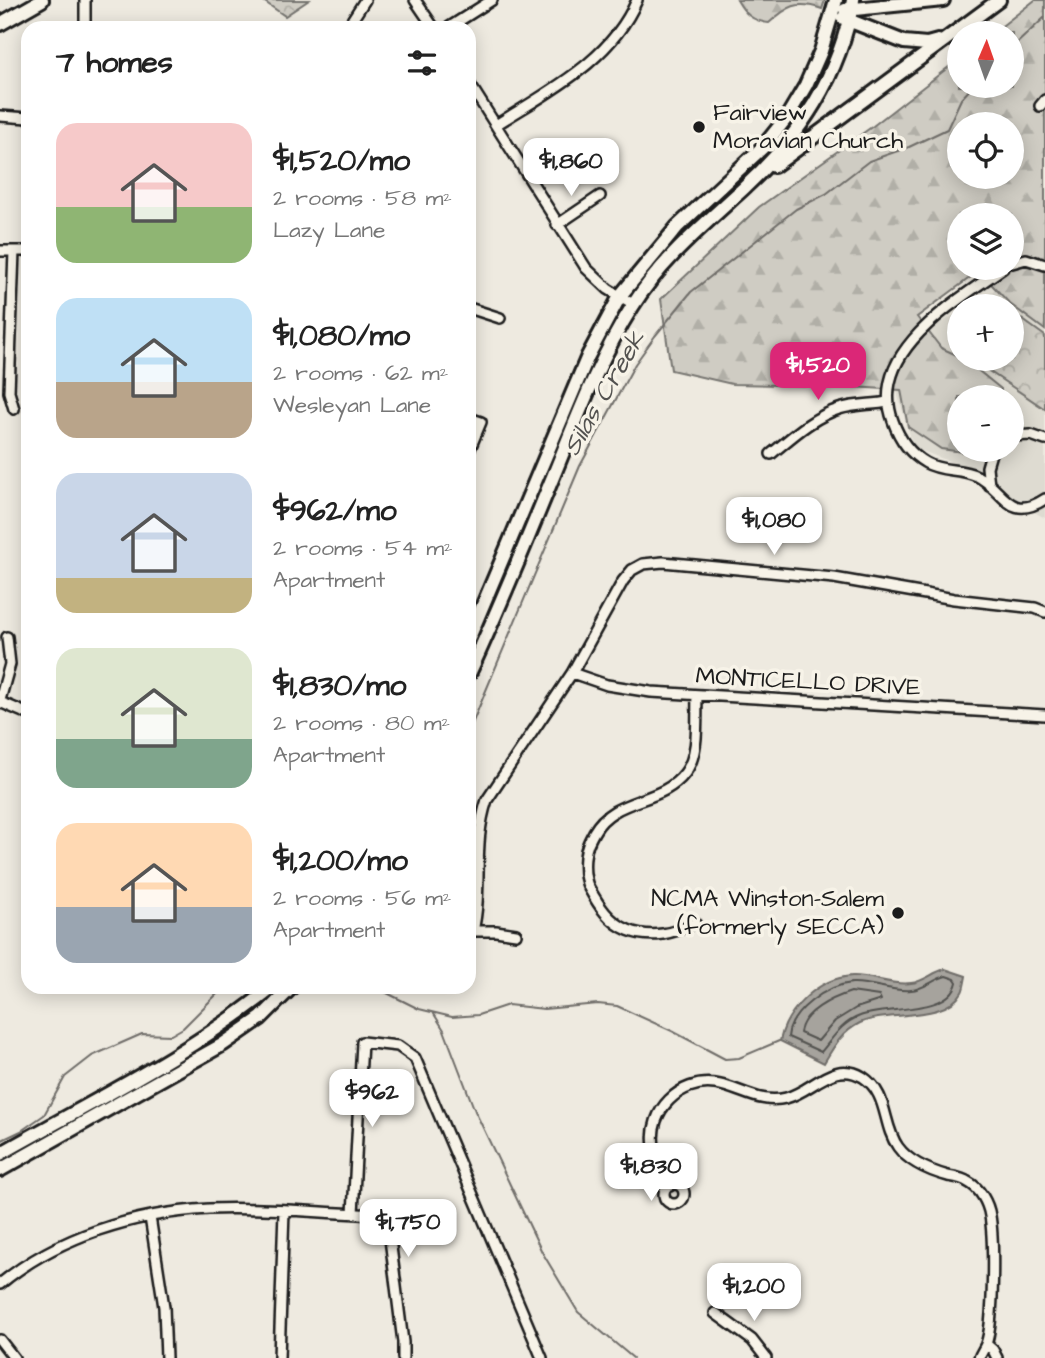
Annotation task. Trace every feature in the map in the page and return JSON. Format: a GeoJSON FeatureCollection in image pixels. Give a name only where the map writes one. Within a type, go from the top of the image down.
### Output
{"type":"FeatureCollection","features":[{"type":"Feature","properties":{"kind":"main road"},"geometry":{"type":"LineString","coordinates":[[0,24],[42,0]]}},
{"type":"Feature","properties":{"kind":"main road"},"geometry":{"type":"LineString","coordinates":[[874,0],[894,5]]}},
{"type":"Feature","properties":{"kind":"main road"},"geometry":{"type":"LineString","coordinates":[[851,10],[943,0]]}},
{"type":"Feature","properties":{"kind":"main road"},"geometry":{"type":"LineString","coordinates":[[746,187],[999,0]]}},
{"type":"Feature","properties":{"kind":"main road"},"geometry":{"type":"LineString","coordinates":[[476,621],[588,356],[620,296],[678,226],[763,146],[787,117],[806,85],[821,51],[835,6],[851,10],[917,44],[945,39]]}},
{"type":"Feature","properties":{"kind":"main road"},"geometry":{"type":"LineString","coordinates":[[476,657],[587,394],[633,304],[673,254],[746,187],[807,117],[836,63],[851,10]]}},
{"type":"Feature","properties":{"kind":"main road"},"geometry":{"type":"LineString","coordinates":[[0,1154],[199,1041],[239,1015],[264,994]]}},
{"type":"Feature","properties":{"kind":"main road"},"geometry":{"type":"LineString","coordinates":[[0,1170],[222,1045],[261,1018],[285,994]]}},
{"type":"Feature","properties":{"kind":"street"},"geometry":{"type":"LineString","coordinates":[[85,0],[85,21]]}},
{"type":"Feature","properties":{"kind":"street"},"geometry":{"type":"LineString","coordinates":[[351,21],[365,0]]}},
{"type":"Feature","properties":{"kind":"street"},"geometry":{"type":"LineString","coordinates":[[415,0],[429,21]]}},
{"type":"Feature","properties":{"kind":"street"},"geometry":{"type":"LineString","coordinates":[[459,21],[492,0]]}},
{"type":"Feature","properties":{"kind":"street"},"geometry":{"type":"LineString","coordinates":[[496,125],[596,57],[617,34],[637,0]]}},
{"type":"Feature","properties":{"kind":"street"},"geometry":{"type":"LineString","coordinates":[[476,94],[586,268],[608,289],[633,304]]}},
{"type":"Feature","properties":{"kind":"street"},"geometry":{"type":"LineString","coordinates":[[0,116],[21,118]]}},
{"type":"Feature","properties":{"kind":"street"},"geometry":{"type":"LineString","coordinates":[[557,225],[600,196]]}},
{"type":"Feature","properties":{"kind":"street"},"geometry":{"type":"LineString","coordinates":[[0,251],[21,251]]}},
{"type":"Feature","properties":{"kind":"street"},"geometry":{"type":"LineString","coordinates":[[14,251],[9,392],[14,409]]}},
{"type":"Feature","properties":{"kind":"street"},"geometry":{"type":"LineString","coordinates":[[1024,259],[1045,265]]}},
{"type":"Feature","properties":{"kind":"street"},"geometry":{"type":"LineString","coordinates":[[987,280],[914,336],[890,381],[888,402],[895,428],[917,457],[936,467],[974,475],[1012,505],[1031,506],[1045,499]]}},
{"type":"Feature","properties":{"kind":"street"},"geometry":{"type":"LineString","coordinates":[[476,310],[500,318]]}},
{"type":"Feature","properties":{"kind":"street"},"geometry":{"type":"LineString","coordinates":[[771,454],[811,422],[827,414],[859,405],[888,402]]}},
{"type":"Feature","properties":{"kind":"street"},"geometry":{"type":"LineString","coordinates":[[476,420],[481,422],[476,434]]}},
{"type":"Feature","properties":{"kind":"street"},"geometry":{"type":"LineString","coordinates":[[1024,435],[1045,440]]}},
{"type":"Feature","properties":{"kind":"street"},"geometry":{"type":"LineString","coordinates":[[988,462],[989,485]]}},
{"type":"Feature","properties":{"kind":"street"},"geometry":{"type":"LineString","coordinates":[[476,906],[480,821],[487,800],[572,673],[623,581],[632,570],[643,564],[663,562],[834,579],[941,597],[1035,608],[1045,612]]}},
{"type":"Feature","properties":{"kind":"street"},"geometry":{"type":"LineString","coordinates":[[7,637],[9,664],[0,701],[21,711]]}},
{"type":"Feature","properties":{"kind":"street","name":"MONTICELLO DRIVE"},"geometry":{"type":"LineString","coordinates":[[572,673],[632,690],[1045,715]]}},
{"type":"Feature","properties":{"kind":"street"},"geometry":{"type":"LineString","coordinates":[[695,922],[666,934],[643,935],[613,922],[586,883],[585,860],[586,846],[600,821],[617,808],[654,796],[674,785],[687,771],[695,743],[697,695]]}},
{"type":"Feature","properties":{"kind":"street"},"geometry":{"type":"LineString","coordinates":[[476,931],[516,934]]}},
{"type":"Feature","properties":{"kind":"street"},"geometry":{"type":"LineString","coordinates":[[353,1214],[362,1042],[398,1046],[415,1058],[542,1358]]}},
{"type":"Feature","properties":{"kind":"street"},"geometry":{"type":"LineString","coordinates":[[670,1186],[654,1147],[654,1132],[660,1112],[668,1099],[681,1089],[712,1083],[769,1100],[796,1095],[818,1079],[835,1072],[850,1072],[863,1077],[879,1092],[899,1148],[933,1171],[968,1181],[980,1192],[990,1214],[990,1309],[986,1343],[979,1358]]}},
{"type":"Feature","properties":{"kind":"street"},"geometry":{"type":"LineString","coordinates":[[0,1284],[29,1263],[69,1241],[150,1217],[212,1209],[387,1215],[403,1358]]}},
{"type":"Feature","properties":{"kind":"street"},"geometry":{"type":"LineString","coordinates":[[279,1358],[284,1211]]}},
{"type":"Feature","properties":{"kind":"street"},"geometry":{"type":"LineString","coordinates":[[150,1217],[164,1307],[166,1358]]}},
{"type":"Feature","properties":{"kind":"street"},"geometry":{"type":"LineString","coordinates":[[715,1314],[752,1340],[766,1358]]}},
{"type":"Feature","properties":{"kind":"street"},"geometry":{"type":"LineString","coordinates":[[0,1340],[14,1358]]}},
{"type":"Feature","properties":{"kind":"street"},"geometry":{"type":"LineString","coordinates":[[986,1343],[997,1358]]}},
{"type":"Feature","properties":{"kind":"shaded area"},"geometry":{"type":"Polygon","coordinates":[[[1024,275],[1045,291],[1045,518],[978,472],[951,462],[1024,462],[1024,385],[947,385],[947,460],[914,448],[895,386],[929,330],[947,319],[947,371],[1024,371],[1024,294],[988,294],[1011,280],[1024,280],[1024,275]]]}},
{"type":"Feature","properties":{"kind":"green space"},"geometry":{"type":"Polygon","coordinates":[[[262,0],[309,0],[285,16],[262,0]]]}},
{"type":"Feature","properties":{"kind":"green space"},"geometry":{"type":"Polygon","coordinates":[[[737,0],[825,0],[822,9],[806,5],[793,6],[769,23],[750,16],[737,0]]]}},
{"type":"Feature","properties":{"kind":"green space"},"geometry":{"type":"Polygon","coordinates":[[[1035,0],[1045,0],[1045,330],[1024,314],[1024,294],[1001,294],[987,280],[1024,280],[1024,203],[947,203],[947,280],[967,280],[917,317],[941,348],[947,351],[947,371],[979,371],[996,385],[947,385],[947,450],[941,449],[908,427],[901,390],[732,384],[671,370],[661,299],[759,207],[873,126],[947,68],[947,98],[1024,98],[1024,21],[1008,21],[1035,0]]]}},
{"type":"Feature","properties":{"kind":"green space"},"geometry":{"type":"Polygon","coordinates":[[[1024,321],[1045,336],[1045,409],[1024,395],[1024,385],[1010,385],[989,371],[1024,371],[1024,321]]]}},
{"type":"Feature","properties":{"kind":"water"},"geometry":{"type":"Polygon","coordinates":[[[945,969],[966,976],[963,991],[954,1002],[929,1012],[871,1019],[860,1023],[843,1035],[824,1063],[780,1041],[783,1029],[796,1007],[827,983],[852,976],[911,983],[945,969]]]}},
{"type":"Feature","properties":{"kind":"waterway","name":"Silas Creek"},"geometry":{"type":"LineString","coordinates":[[1024,37],[1045,17]]}},
{"type":"Feature","properties":{"kind":"waterway","name":"Silas Creek"},"geometry":{"type":"LineString","coordinates":[[476,714],[580,466],[635,364],[655,336],[691,292],[796,209],[826,194],[869,161],[909,147],[947,129],[962,98]]}},
{"type":"Feature","properties":{"kind":"waterway","name":"Silas Creek"},"geometry":{"type":"LineString","coordinates":[[0,1141],[44,1115],[65,1077],[92,1056],[142,1034],[171,1035],[183,1028],[217,994]]}},
{"type":"Feature","properties":{"kind":"waterway"},"geometry":{"type":"LineString","coordinates":[[389,994],[419,1009],[452,1017],[478,1015],[508,1005],[544,1009],[598,1004],[617,1006],[725,1059],[739,1058],[779,1041]]}},
{"type":"Feature","properties":{"kind":"waterway"},"geometry":{"type":"LineString","coordinates":[[434,1014],[444,1030],[475,1111],[542,1252],[578,1312],[633,1358]]}},
{"type":"Feature","properties":{"kind":"place","name":"Fairview Moravian Church"},"geometry":{"type":"Point","coordinates":[699,127]}},
{"type":"Feature","properties":{"kind":"place","name":"NCMA Winston-Salem (formerly SECCA)"},"geometry":{"type":"Point","coordinates":[898,913]}}]}
